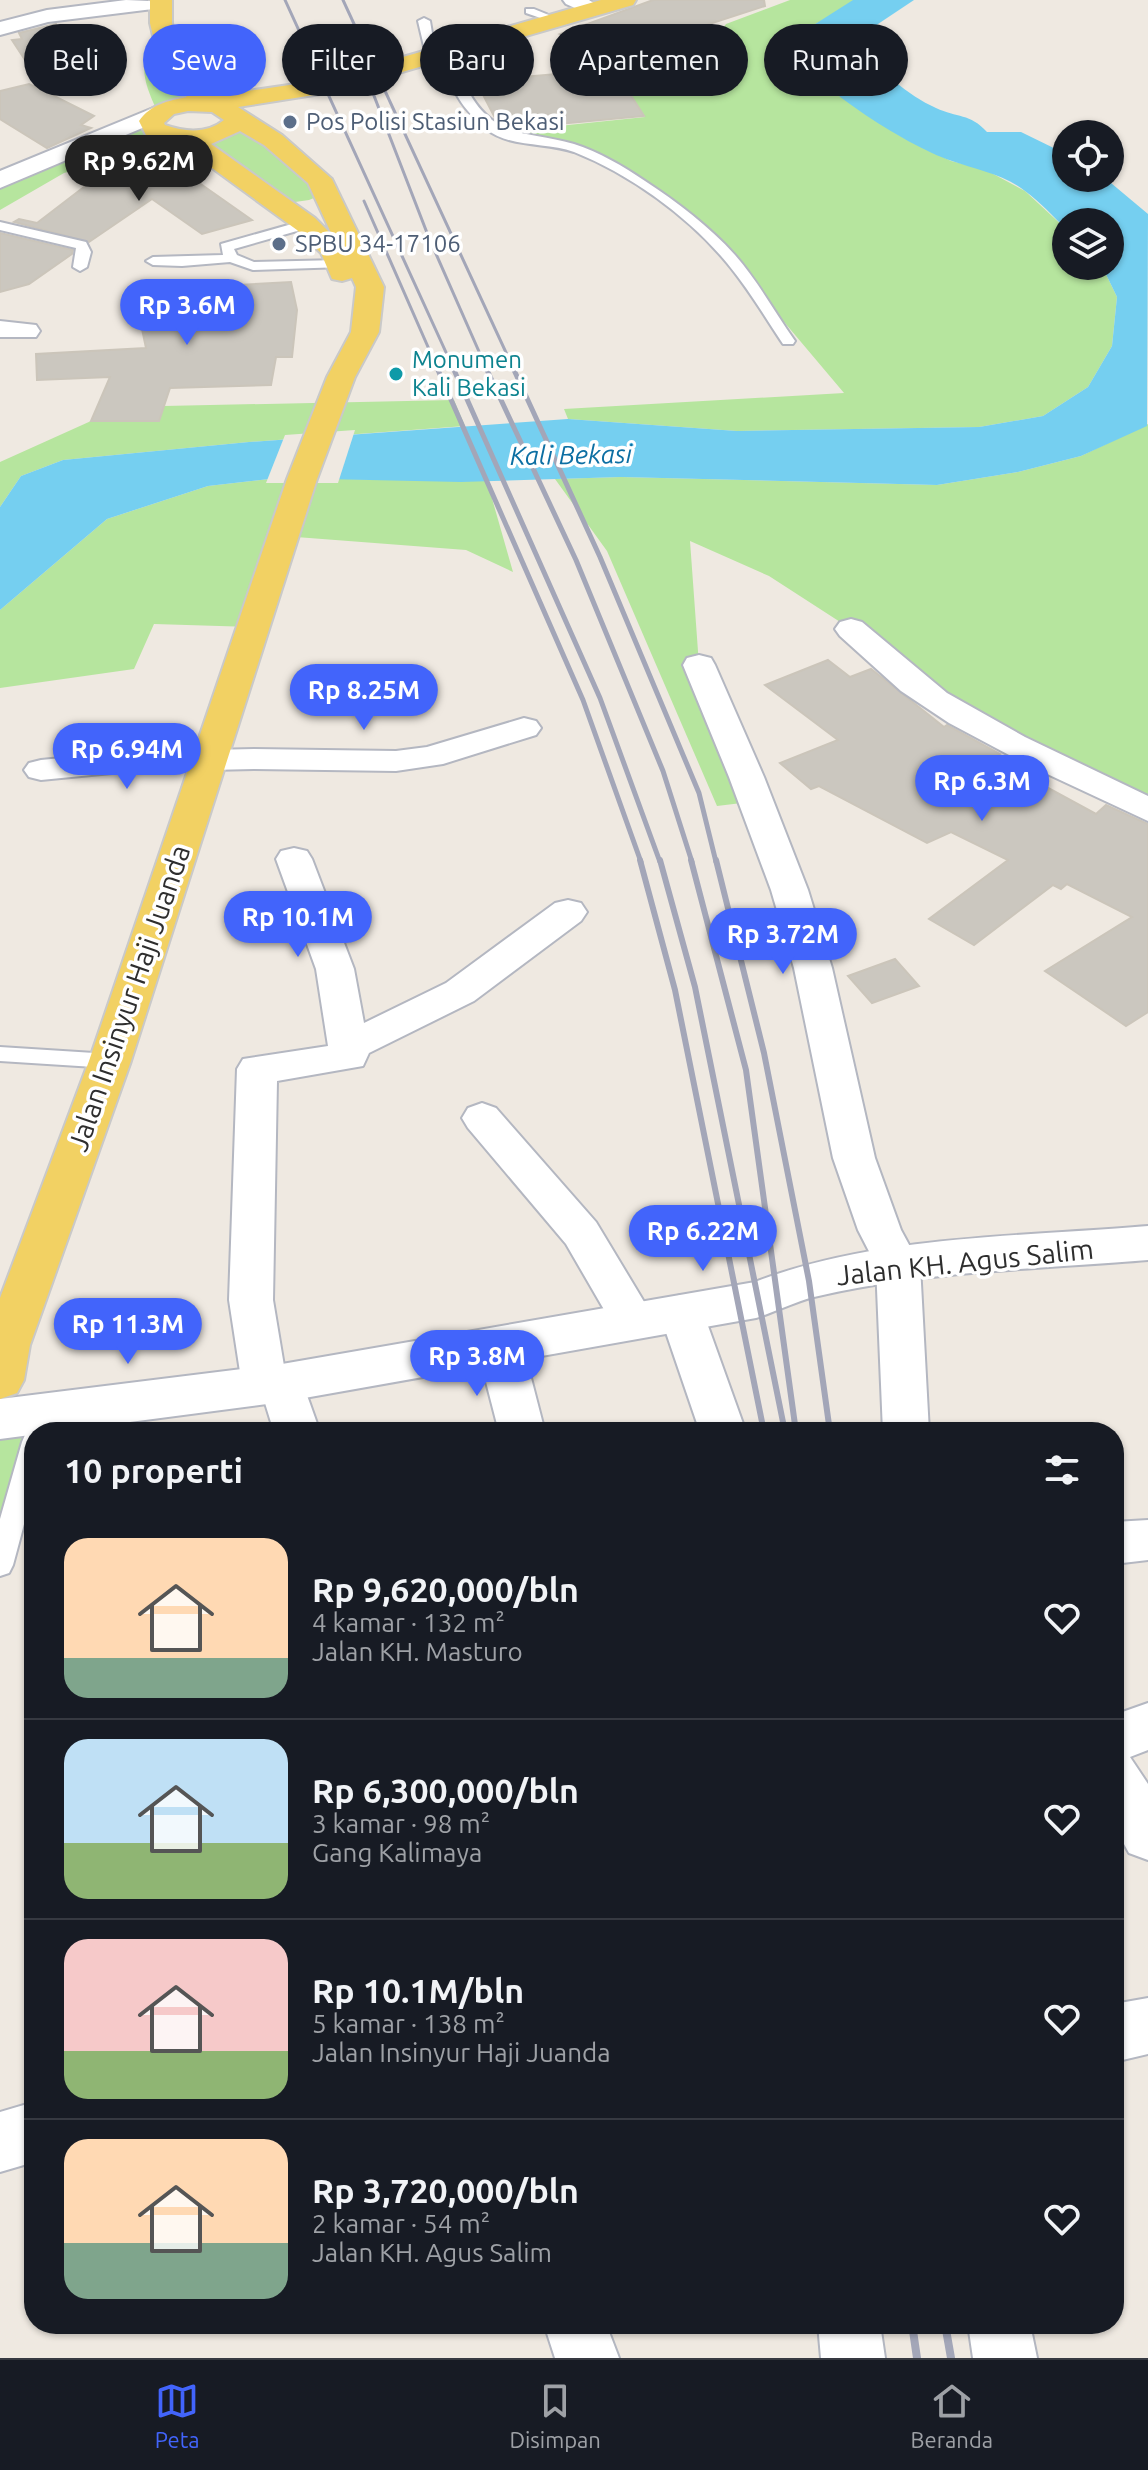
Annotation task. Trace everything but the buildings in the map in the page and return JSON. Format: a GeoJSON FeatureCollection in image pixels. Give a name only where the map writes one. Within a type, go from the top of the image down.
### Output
{"type":"FeatureCollection","features":[{"type":"Feature","properties":{"kind":"main road"},"geometry":{"type":"LineString","coordinates":[[534,26],[555,20],[583,5],[625,0]]}},
{"type":"Feature","properties":{"kind":"main road"},"geometry":{"type":"LineString","coordinates":[[161,8],[174,73],[209,104]]}},
{"type":"Feature","properties":{"kind":"main road"},"geometry":{"type":"LineString","coordinates":[[153,102],[178,106],[282,95]]}},
{"type":"Feature","properties":{"kind":"main road"},"geometry":{"type":"LineString","coordinates":[[187,138],[226,131],[244,114],[290,96]]}},
{"type":"Feature","properties":{"kind":"main road","name":"Jalan Insinyur Haji Juanda"},"geometry":{"type":"LineString","coordinates":[[153,102],[151,121],[155,130],[187,138],[306,224],[333,250],[347,287],[350,330],[336,390]]}},
{"type":"Feature","properties":{"kind":"main road","name":"Jalan Insinyur Haji Juanda"},"geometry":{"type":"LineString","coordinates":[[2,1358],[110,1061],[275,558],[336,390],[365,332],[370,287],[319,179],[244,114],[209,104]]}},
{"type":"Feature","properties":{"kind":"main road"},"geometry":{"type":"LineString","coordinates":[[273,203],[309,200],[326,193]]}},
{"type":"Feature","properties":{"kind":"street"},"geometry":{"type":"LineString","coordinates":[[0,29],[71,12],[161,8]]}},
{"type":"Feature","properties":{"kind":"street"},"geometry":{"type":"LineString","coordinates":[[0,180],[136,120],[153,102]]}},
{"type":"Feature","properties":{"kind":"street"},"geometry":{"type":"LineString","coordinates":[[0,210],[49,180],[90,165],[187,138]]}},
{"type":"Feature","properties":{"kind":"street"},"geometry":{"type":"LineString","coordinates":[[66,153],[64,162],[90,165]]}},
{"type":"Feature","properties":{"kind":"street"},"geometry":{"type":"LineString","coordinates":[[851,629],[935,699],[980,726],[1148,810]]}},
{"type":"Feature","properties":{"kind":"street"},"geometry":{"type":"LineString","coordinates":[[699,665],[758,801],[787,879],[813,969],[859,1181],[884,1242],[898,1265],[906,1422]]}},
{"type":"Feature","properties":{"kind":"street"},"geometry":{"type":"LineString","coordinates":[[41,770],[122,762],[396,761],[431,757],[524,728]]}},
{"type":"Feature","properties":{"kind":"street"},"geometry":{"type":"LineString","coordinates":[[292,1422],[274,1384],[251,1300],[257,1069],[349,1056],[335,969],[294,859]]}},
{"type":"Feature","properties":{"kind":"street"},"geometry":{"type":"LineString","coordinates":[[348,1046],[422,1013],[460,992],[568,912]]}},
{"type":"Feature","properties":{"kind":"street"},"geometry":{"type":"LineString","coordinates":[[482,1118],[581,1233],[633,1320]]}},
{"type":"Feature","properties":{"kind":"street","name":"Jalan KH. Agus Salim"},"geometry":{"type":"LineString","coordinates":[[51,1422],[500,1347],[779,1295],[809,1281],[898,1265],[1148,1243]]}},
{"type":"Feature","properties":{"kind":"street"},"geometry":{"type":"LineString","coordinates":[[681,1312],[720,1422]]}},
{"type":"Feature","properties":{"kind":"street"},"geometry":{"type":"LineString","coordinates":[[500,1347],[519,1422]]}},
{"type":"Feature","properties":{"kind":"street"},"geometry":{"type":"LineString","coordinates":[[1124,1542],[1148,1540]]}},
{"type":"Feature","properties":{"kind":"street"},"geometry":{"type":"LineString","coordinates":[[1124,1735],[1148,1726]]}},
{"type":"Feature","properties":{"kind":"street"},"geometry":{"type":"LineString","coordinates":[[1124,1793],[1148,1835]]}},
{"type":"Feature","properties":{"kind":"street"},"geometry":{"type":"LineString","coordinates":[[1124,2031],[1148,2026]]}},
{"type":"Feature","properties":{"kind":"street"},"geometry":{"type":"LineString","coordinates":[[0,2142],[24,2135]]}},
{"type":"Feature","properties":{"kind":"street"},"geometry":{"type":"LineString","coordinates":[[579,2334],[587,2358]]}},
{"type":"Feature","properties":{"kind":"street"},"geometry":{"type":"LineString","coordinates":[[850,2334],[853,2358]]}},
{"type":"Feature","properties":{"kind":"lane"},"geometry":{"type":"LineString","coordinates":[[528,6],[555,20]]}},
{"type":"Feature","properties":{"kind":"lane"},"geometry":{"type":"LineString","coordinates":[[466,96],[484,121],[501,132],[579,150],[615,167],[654,194],[696,226],[731,259],[788,341]]}},
{"type":"Feature","properties":{"kind":"lane"},"geometry":{"type":"LineString","coordinates":[[231,258],[226,247],[306,224]]}},
{"type":"Feature","properties":{"kind":"lane"},"geometry":{"type":"LineString","coordinates":[[0,226],[81,245],[84,252],[80,267]]}},
{"type":"Feature","properties":{"kind":"lane"},"geometry":{"type":"LineString","coordinates":[[153,261],[231,258],[253,266],[339,264]]}},
{"type":"Feature","properties":{"kind":"lane"},"geometry":{"type":"LineString","coordinates":[[0,1054],[110,1061]]}},
{"type":"Feature","properties":{"kind":"lane"},"geometry":{"type":"LineString","coordinates":[[0,1565],[24,1446]]}},
{"type":"Feature","properties":{"kind":"green space"},"geometry":{"type":"Polygon","coordinates":[[[790,0],[857,0],[815,24],[764,24],[764,96],[850,96],[864,111],[904,138],[951,161],[984,169],[1025,191],[1052,216],[1052,280],[1109,280],[1117,297],[1112,346],[1088,387],[1043,416],[979,427],[737,431],[568,419],[564,409],[844,393],[731,259],[654,194],[579,150],[501,132],[645,117],[631,96],[748,96],[748,24],[726,24],[790,0]]]}},
{"type":"Feature","properties":{"kind":"green space"},"geometry":{"type":"Polygon","coordinates":[[[151,96],[196,96],[200,104],[151,121],[187,138],[64,173],[0,210],[0,180],[158,113],[151,96]]]}},
{"type":"Feature","properties":{"kind":"green space"},"geometry":{"type":"Polygon","coordinates":[[[236,122],[326,193],[309,200],[288,203],[187,138],[236,122]]]}},
{"type":"Feature","properties":{"kind":"green space"},"geometry":{"type":"Polygon","coordinates":[[[454,400],[465,426],[63,460],[21,476],[0,507],[0,462],[91,421],[159,421],[164,406],[454,400]]]}},
{"type":"Feature","properties":{"kind":"green space"},"geometry":{"type":"Polygon","coordinates":[[[1148,424],[1148,810],[979,726],[851,629],[769,576],[690,541],[699,665],[758,801],[717,806],[607,551],[555,479],[621,477],[937,485],[1018,472],[1081,456],[1148,424]]]}},
{"type":"Feature","properties":{"kind":"green space"},"geometry":{"type":"Polygon","coordinates":[[[278,478],[487,481],[513,572],[466,550],[283,536],[252,627],[154,624],[134,669],[0,688],[0,610],[107,519],[208,486],[278,478]]]}},
{"type":"Feature","properties":{"kind":"green space"},"geometry":{"type":"Polygon","coordinates":[[[0,1419],[24,1428],[24,1471],[0,1565],[0,1419]]]}},
{"type":"Feature","properties":{"kind":"water"},"geometry":{"type":"Polygon","coordinates":[[[853,0],[914,0],[878,24],[815,24],[853,0]]]}},
{"type":"Feature","properties":{"kind":"water","name":"Kali Bekasi"},"geometry":{"type":"Polygon","coordinates":[[[908,91],[925,103],[975,122],[987,132],[1021,132],[1052,147],[1052,192],[1122,192],[1148,214],[1147,426],[1081,456],[1018,472],[937,485],[621,477],[461,482],[278,478],[208,486],[107,519],[0,610],[0,507],[21,476],[63,460],[249,442],[568,419],[737,431],[979,427],[1043,416],[1088,387],[1112,346],[1117,297],[1109,280],[1124,280],[1124,208],[1052,208],[1052,215],[1017,185],[932,153],[839,96],[908,96],[908,91]]]}},
{"type":"Feature","properties":{"kind":"pier"},"geometry":{"type":"Polygon","coordinates":[[[355,430],[338,483],[266,483],[285,435],[355,430]]]}},
{"type":"Feature","properties":{"kind":"railway"},"geometry":{"type":"LineString","coordinates":[[285,0],[455,372]]}},
{"type":"Feature","properties":{"kind":"railway"},"geometry":{"type":"LineString","coordinates":[[343,0],[515,372]]}},
{"type":"Feature","properties":{"kind":"railway"},"geometry":{"type":"LineString","coordinates":[[374,96],[429,238],[488,372]]}},
{"type":"Feature","properties":{"kind":"railway"},"geometry":{"type":"LineString","coordinates":[[364,201],[439,372]]}},
{"type":"Feature","properties":{"kind":"railway"},"geometry":{"type":"LineString","coordinates":[[438,370],[583,700],[641,862]]}},
{"type":"Feature","properties":{"kind":"railway"},"geometry":{"type":"LineString","coordinates":[[454,370],[600,698],[660,862]]}},
{"type":"Feature","properties":{"kind":"railway"},"geometry":{"type":"LineString","coordinates":[[487,370],[576,560],[663,771],[692,862]]}},
{"type":"Feature","properties":{"kind":"railway"},"geometry":{"type":"LineString","coordinates":[[514,370],[600,557],[699,793],[716,862]]}},
{"type":"Feature","properties":{"kind":"railway"},"geometry":{"type":"LineString","coordinates":[[640,860],[675,990],[762,1422]]}},
{"type":"Feature","properties":{"kind":"railway"},"geometry":{"type":"LineString","coordinates":[[660,860],[695,987],[783,1422]]}},
{"type":"Feature","properties":{"kind":"railway"},"geometry":{"type":"LineString","coordinates":[[691,860],[746,1070],[795,1422]]}},
{"type":"Feature","properties":{"kind":"railway"},"geometry":{"type":"LineString","coordinates":[[716,860],[764,1053],[809,1281],[829,1422]]}},
{"type":"Feature","properties":{"kind":"railway"},"geometry":{"type":"LineString","coordinates":[[913,2334],[917,2358]]}},
{"type":"Feature","properties":{"kind":"railway"},"geometry":{"type":"LineString","coordinates":[[947,2334],[951,2358]]}},
{"type":"Feature","properties":{"kind":"place","name":"Pos Polisi Stasiun Bekasi"},"geometry":{"type":"Point","coordinates":[290,122]}},
{"type":"Feature","properties":{"kind":"place","name":"SPBU 34-17106"},"geometry":{"type":"Point","coordinates":[279,244]}},
{"type":"Feature","properties":{"kind":"place","name":"Monumen Kali Bekasi"},"geometry":{"type":"Point","coordinates":[396,374]}}]}
